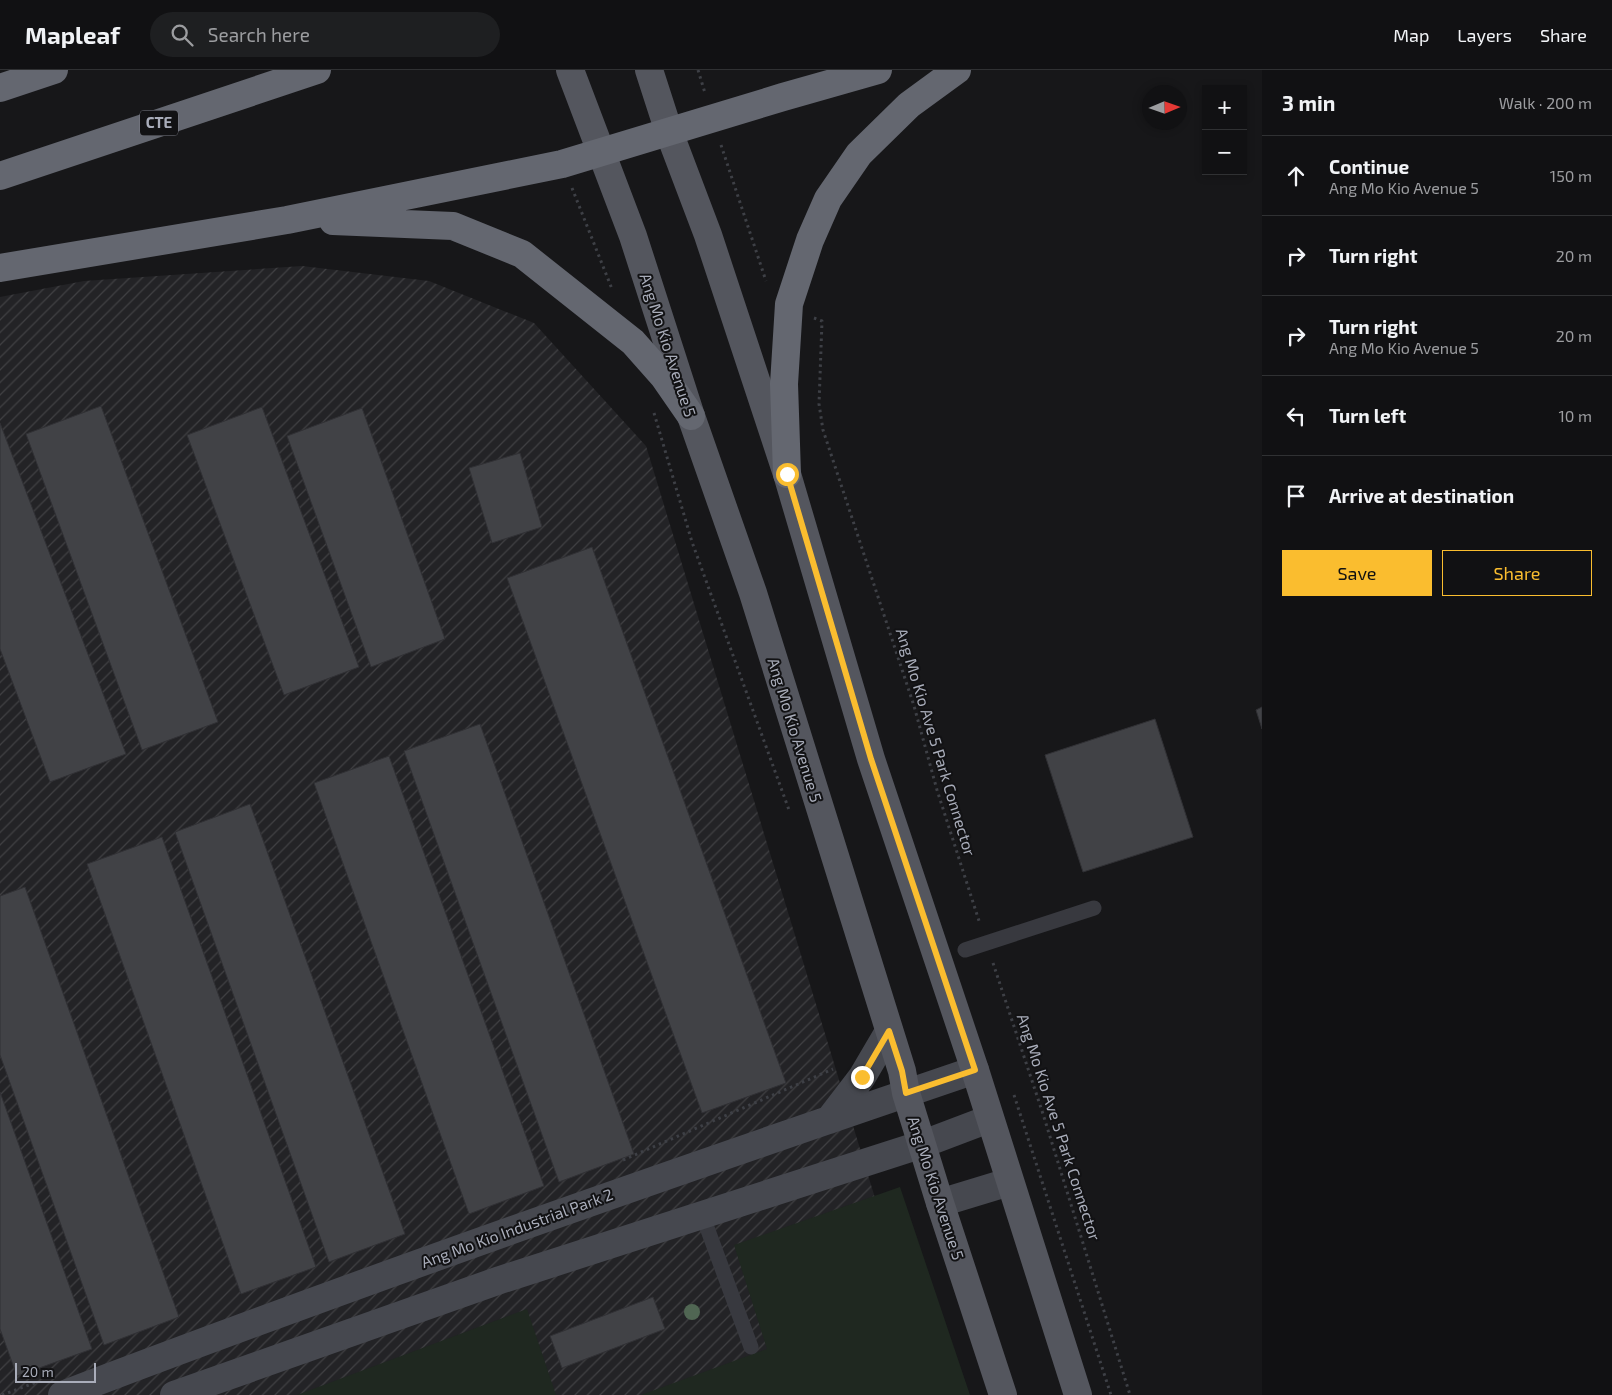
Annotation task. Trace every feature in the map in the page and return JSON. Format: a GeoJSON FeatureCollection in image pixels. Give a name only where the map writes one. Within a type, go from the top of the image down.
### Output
{"type":"FeatureCollection","features":[{"type":"Feature","properties":{"kind":"highway"},"geometry":{"type":"LineString","coordinates":[[0,88],[54,70]]}},
{"type":"Feature","properties":{"kind":"highway","name":"CTE"},"geometry":{"type":"LineString","coordinates":[[0,176],[317,70]]}},
{"type":"Feature","properties":{"kind":"highway"},"geometry":{"type":"LineString","coordinates":[[0,268],[287,220],[562,164],[878,70]]}},
{"type":"Feature","properties":{"kind":"highway"},"geometry":{"type":"LineString","coordinates":[[787,474],[784,384],[789,304],[810,240],[828,199],[859,154],[909,105],[957,70]]}},
{"type":"Feature","properties":{"kind":"highway"},"geometry":{"type":"LineString","coordinates":[[287,220],[453,226],[522,254],[633,342],[664,377],[691,416]]}},
{"type":"Feature","properties":{"kind":"main road","name":"Ang Mo Kio Avenue 5"},"geometry":{"type":"LineString","coordinates":[[570,70],[633,236],[691,416],[753,593],[902,1071],[906,1093],[940,1203],[1003,1395]]}},
{"type":"Feature","properties":{"kind":"main road"},"geometry":{"type":"LineString","coordinates":[[649,70],[669,132],[708,235],[787,474],[871,759],[975,1070],[989,1120],[1078,1395]]}},
{"type":"Feature","properties":{"kind":"street"},"geometry":{"type":"LineString","coordinates":[[828,1120],[862,1077],[889,1031]]}},
{"type":"Feature","properties":{"kind":"street","name":"Ang Mo Kio Industrial Park 2"},"geometry":{"type":"LineString","coordinates":[[62,1395],[245,1326],[678,1171],[975,1070]]}},
{"type":"Feature","properties":{"kind":"street"},"geometry":{"type":"LineString","coordinates":[[174,1395],[500,1280],[923,1144],[989,1120]]}},
{"type":"Feature","properties":{"kind":"street"},"geometry":{"type":"LineString","coordinates":[[940,1203],[1009,1182]]}},
{"type":"Feature","properties":{"kind":"lane"},"geometry":{"type":"LineString","coordinates":[[965,950],[1094,908]]}},
{"type":"Feature","properties":{"kind":"lane"},"geometry":{"type":"LineString","coordinates":[[702,1214],[751,1347]]}},
{"type":"Feature","properties":{"kind":"path","name":"Ang Mo Kio Ave 5 Park Connector"},"geometry":{"type":"LineString","coordinates":[[712,118],[767,282],[789,304],[822,320],[819,404],[823,430],[914,706],[986,944],[1043,1114],[1130,1395]]}},
{"type":"Feature","properties":{"kind":"path"},"geometry":{"type":"LineString","coordinates":[[562,164],[615,296]]}},
{"type":"Feature","properties":{"kind":"path"},"geometry":{"type":"LineString","coordinates":[[653,408],[692,542],[790,812]]}},
{"type":"Feature","properties":{"kind":"path"},"geometry":{"type":"LineString","coordinates":[[1012,1089],[1110,1395]]}},
{"type":"Feature","properties":{"kind":"shaded area"},"geometry":{"type":"Polygon","coordinates":[[[302,266],[429,281],[534,323],[646,446],[935,1395],[0,1395],[0,297],[84,281],[302,266]]]}},
{"type":"Feature","properties":{"kind":"shaded area"},"geometry":{"type":"Polygon","coordinates":[[[900,1187],[970,1395],[641,1395],[767,1349],[734,1245],[900,1187]]]}},
{"type":"Feature","properties":{"kind":"shaded area"},"geometry":{"type":"Polygon","coordinates":[[[527,1309],[556,1395],[297,1395],[527,1309]]]}},
{"type":"Feature","properties":{"kind":"building"},"geometry":{"type":"Polygon","coordinates":[[[101,406],[218,722],[142,750],[26,434],[101,406]]]}},
{"type":"Feature","properties":{"kind":"building"},"geometry":{"type":"Polygon","coordinates":[[[262,407],[359,667],[284,695],[187,435],[262,407]]]}},
{"type":"Feature","properties":{"kind":"building"},"geometry":{"type":"Polygon","coordinates":[[[362,408],[445,639],[371,667],[287,436],[362,408]]]}},
{"type":"Feature","properties":{"kind":"building"},"geometry":{"type":"Polygon","coordinates":[[[0,423],[126,754],[50,782],[0,649],[0,423]]]}},
{"type":"Feature","properties":{"kind":"building"},"geometry":{"type":"Polygon","coordinates":[[[520,453],[542,527],[492,543],[469,468],[520,453]]]}},
{"type":"Feature","properties":{"kind":"building"},"geometry":{"type":"Polygon","coordinates":[[[592,547],[786,1083],[702,1113],[507,578],[592,547]]]}},
{"type":"Feature","properties":{"kind":"building"},"geometry":{"type":"Polygon","coordinates":[[[1262,707],[1262,729],[1256,710],[1262,707]]]}},
{"type":"Feature","properties":{"kind":"building"},"geometry":{"type":"Polygon","coordinates":[[[1155,719],[1193,837],[1083,872],[1045,755],[1155,719]]]}},
{"type":"Feature","properties":{"kind":"building"},"geometry":{"type":"Polygon","coordinates":[[[480,724],[634,1154],[559,1182],[404,751],[480,724]]]}},
{"type":"Feature","properties":{"kind":"building"},"geometry":{"type":"Polygon","coordinates":[[[389,756],[544,1186],[469,1214],[314,783],[389,756]]]}},
{"type":"Feature","properties":{"kind":"building"},"geometry":{"type":"Polygon","coordinates":[[[250,804],[405,1234],[329,1262],[175,832],[250,804]]]}},
{"type":"Feature","properties":{"kind":"building"},"geometry":{"type":"Polygon","coordinates":[[[162,837],[316,1267],[241,1294],[87,864],[162,837]]]}},
{"type":"Feature","properties":{"kind":"building"},"geometry":{"type":"Polygon","coordinates":[[[25,887],[179,1317],[104,1345],[0,1055],[0,896],[25,887]]]}},
{"type":"Feature","properties":{"kind":"building"},"geometry":{"type":"Polygon","coordinates":[[[0,1092],[92,1349],[17,1376],[0,1329],[0,1092]]]}},
{"type":"Feature","properties":{"kind":"building"},"geometry":{"type":"Polygon","coordinates":[[[653,1297],[665,1329],[562,1368],[550,1336],[653,1297]]]}},
{"type":"Feature","properties":{"kind":"route"},"geometry":{"type":"LineString","coordinates":[[787,474],[871,759],[975,1070],[906,1093],[902,1071],[889,1031],[862,1077]]}}]}
